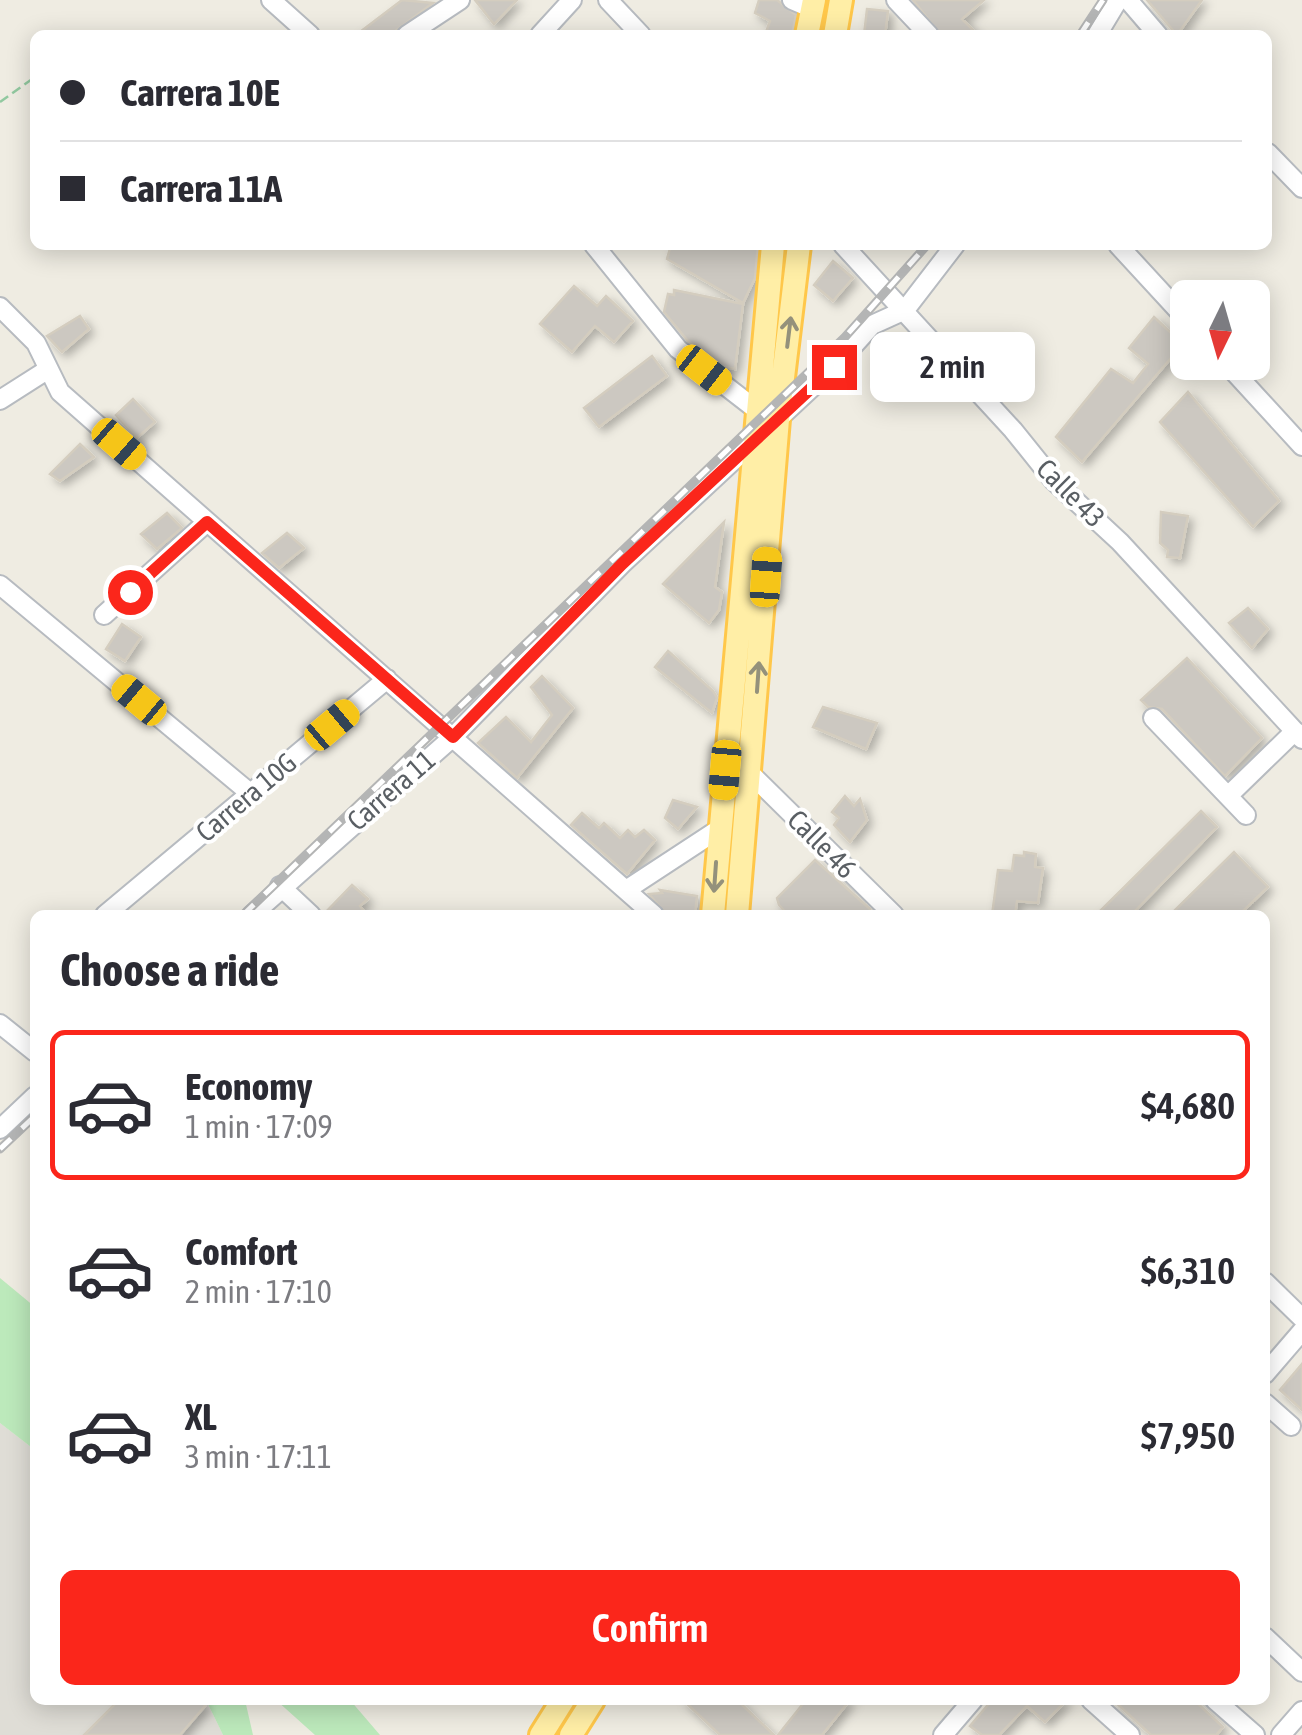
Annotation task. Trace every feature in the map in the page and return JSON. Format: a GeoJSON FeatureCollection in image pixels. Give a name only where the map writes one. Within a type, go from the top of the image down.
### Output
{"type":"FeatureCollection","features":[{"type":"Feature","properties":{"kind":"main road"},"geometry":{"type":"LineString","coordinates":[[835,30],[841,0]]}},
{"type":"Feature","properties":{"kind":"main road"},"geometry":{"type":"LineString","coordinates":[[806,3],[807,30]]}},
{"type":"Feature","properties":{"kind":"main road"},"geometry":{"type":"LineString","coordinates":[[737,910],[751,774],[773,250]]}},
{"type":"Feature","properties":{"kind":"main road"},"geometry":{"type":"LineString","coordinates":[[712,910],[756,436],[768,415],[798,250]]}},
{"type":"Feature","properties":{"kind":"main road"},"geometry":{"type":"LineString","coordinates":[[540,1735],[560,1705]]}},
{"type":"Feature","properties":{"kind":"main road"},"geometry":{"type":"LineString","coordinates":[[572,1735],[591,1705]]}},
{"type":"Feature","properties":{"kind":"street"},"geometry":{"type":"LineString","coordinates":[[271,0],[304,30]]}},
{"type":"Feature","properties":{"kind":"street"},"geometry":{"type":"LineString","coordinates":[[422,30],[460,0]]}},
{"type":"Feature","properties":{"kind":"street"},"geometry":{"type":"LineString","coordinates":[[545,30],[572,0]]}},
{"type":"Feature","properties":{"kind":"street"},"geometry":{"type":"LineString","coordinates":[[608,0],[637,30]]}},
{"type":"Feature","properties":{"kind":"street"},"geometry":{"type":"LineString","coordinates":[[896,0],[924,30]]}},
{"type":"Feature","properties":{"kind":"street"},"geometry":{"type":"LineString","coordinates":[[1100,30],[1118,0]]}},
{"type":"Feature","properties":{"kind":"street"},"geometry":{"type":"LineString","coordinates":[[1128,0],[1154,30]]}},
{"type":"Feature","properties":{"kind":"street"},"geometry":{"type":"LineString","coordinates":[[1272,157],[1302,188]]}},
{"type":"Feature","properties":{"kind":"street"},"geometry":{"type":"LineString","coordinates":[[598,250],[678,349],[768,415],[872,324],[905,310],[951,250]]}},
{"type":"Feature","properties":{"kind":"street","name":"Calle 43"},"geometry":{"type":"LineString","coordinates":[[847,250],[884,293],[905,310],[1054,482],[1120,542],[1299,735]]}},
{"type":"Feature","properties":{"kind":"street"},"geometry":{"type":"LineString","coordinates":[[1123,250],[1170,301]]}},
{"type":"Feature","properties":{"kind":"street"},"geometry":{"type":"LineString","coordinates":[[0,308],[36,342],[60,392],[648,910]]}},
{"type":"Feature","properties":{"kind":"street"},"geometry":{"type":"LineString","coordinates":[[0,400],[47,370]]}},
{"type":"Feature","properties":{"kind":"street"},"geometry":{"type":"LineString","coordinates":[[1242,380],[1302,446]]}},
{"type":"Feature","properties":{"kind":"street","name":"Carrera 11"},"geometry":{"type":"LineString","coordinates":[[257,910],[453,737],[756,436]]}},
{"type":"Feature","properties":{"kind":"street"},"geometry":{"type":"LineString","coordinates":[[104,615],[207,522]]}},
{"type":"Feature","properties":{"kind":"street"},"geometry":{"type":"LineString","coordinates":[[0,585],[250,793]]}},
{"type":"Feature","properties":{"kind":"street","name":"Carrera 10G"},"geometry":{"type":"LineString","coordinates":[[110,910],[387,679]]}},
{"type":"Feature","properties":{"kind":"street"},"geometry":{"type":"LineString","coordinates":[[1153,718],[1246,815]]}},
{"type":"Feature","properties":{"kind":"street"},"geometry":{"type":"LineString","coordinates":[[1228,796],[1299,735]]}},
{"type":"Feature","properties":{"kind":"street"},"geometry":{"type":"LineString","coordinates":[[725,770],[751,774]]}},
{"type":"Feature","properties":{"kind":"street","name":"Calle 46"},"geometry":{"type":"LineString","coordinates":[[751,774],[889,910]]}},
{"type":"Feature","properties":{"kind":"street"},"geometry":{"type":"LineString","coordinates":[[626,890],[719,829]]}},
{"type":"Feature","properties":{"kind":"street"},"geometry":{"type":"LineString","coordinates":[[280,886],[306,910]]}},
{"type":"Feature","properties":{"kind":"street"},"geometry":{"type":"LineString","coordinates":[[0,1024],[30,1048]]}},
{"type":"Feature","properties":{"kind":"street"},"geometry":{"type":"LineString","coordinates":[[0,1129],[30,1101]]}},
{"type":"Feature","properties":{"kind":"street"},"geometry":{"type":"LineString","coordinates":[[1270,1287],[1302,1318]]}},
{"type":"Feature","properties":{"kind":"street"},"geometry":{"type":"LineString","coordinates":[[1270,1368],[1302,1332]]}},
{"type":"Feature","properties":{"kind":"street"},"geometry":{"type":"LineString","coordinates":[[1270,1407],[1291,1426]]}},
{"type":"Feature","properties":{"kind":"street"},"geometry":{"type":"LineString","coordinates":[[1270,1643],[1302,1672]]}},
{"type":"Feature","properties":{"kind":"street"},"geometry":{"type":"LineString","coordinates":[[943,1735],[970,1705]]}},
{"type":"Feature","properties":{"kind":"street"},"geometry":{"type":"LineString","coordinates":[[1098,1705],[1130,1735]]}},
{"type":"Feature","properties":{"kind":"street"},"geometry":{"type":"LineString","coordinates":[[1221,1705],[1256,1735]]}},
{"type":"Feature","properties":{"kind":"street"},"geometry":{"type":"LineString","coordinates":[[1281,1735],[1302,1712]]}},
{"type":"Feature","properties":{"kind":"path"},"geometry":{"type":"LineString","coordinates":[[0,102],[30,81]]}},
{"type":"Feature","properties":{"kind":"shaded area"},"geometry":{"type":"Polygon","coordinates":[[[0,1423],[30,1446],[30,1705],[208,1705],[223,1735],[0,1735],[0,1423]]]}},
{"type":"Feature","properties":{"kind":"green space"},"geometry":{"type":"Polygon","coordinates":[[[0,1278],[30,1303],[30,1446],[0,1423],[0,1278]]]}},
{"type":"Feature","properties":{"kind":"green space"},"geometry":{"type":"Polygon","coordinates":[[[208,1705],[246,1705],[253,1735],[223,1735],[208,1705]]]}},
{"type":"Feature","properties":{"kind":"green space"},"geometry":{"type":"Polygon","coordinates":[[[282,1705],[354,1705],[380,1735],[315,1735],[282,1705]]]}},
{"type":"Feature","properties":{"kind":"building"},"geometry":{"type":"Polygon","coordinates":[[[402,0],[433,3],[397,30],[363,30],[402,0]]]}},
{"type":"Feature","properties":{"kind":"building"},"geometry":{"type":"Polygon","coordinates":[[[475,0],[517,0],[494,24],[475,0]]]}},
{"type":"Feature","properties":{"kind":"building"},"geometry":{"type":"Polygon","coordinates":[[[759,0],[777,0],[796,15],[793,30],[767,30],[770,21],[755,13],[759,0]]]}},
{"type":"Feature","properties":{"kind":"building"},"geometry":{"type":"Polygon","coordinates":[[[913,0],[984,0],[962,19],[973,30],[937,30],[913,0]]]}},
{"type":"Feature","properties":{"kind":"building"},"geometry":{"type":"Polygon","coordinates":[[[1147,0],[1202,0],[1181,30],[1173,30],[1147,0]]]}},
{"type":"Feature","properties":{"kind":"building"},"geometry":{"type":"Polygon","coordinates":[[[867,9],[888,11],[886,30],[865,30],[867,9]]]}},
{"type":"Feature","properties":{"kind":"building"},"geometry":{"type":"Polygon","coordinates":[[[670,250],[758,250],[755,278],[743,303],[667,259],[670,250]]]}},
{"type":"Feature","properties":{"kind":"building"},"geometry":{"type":"Polygon","coordinates":[[[833,261],[853,278],[833,301],[814,285],[833,261]]]}},
{"type":"Feature","properties":{"kind":"building"},"geometry":{"type":"Polygon","coordinates":[[[574,286],[597,306],[606,296],[633,321],[614,342],[595,326],[572,352],[540,324],[574,286]]]}},
{"type":"Feature","properties":{"kind":"building"},"geometry":{"type":"Polygon","coordinates":[[[674,290],[743,304],[735,369],[721,366],[688,341],[664,312],[668,294],[674,295],[674,290]]]}},
{"type":"Feature","properties":{"kind":"building"},"geometry":{"type":"Polygon","coordinates":[[[80,316],[89,329],[62,352],[47,336],[80,316]]]}},
{"type":"Feature","properties":{"kind":"building"},"geometry":{"type":"Polygon","coordinates":[[[1154,317],[1170,332],[1170,359],[1082,462],[1056,437],[1111,369],[1133,383],[1148,364],[1129,348],[1154,317]]]}},
{"type":"Feature","properties":{"kind":"building"},"geometry":{"type":"Polygon","coordinates":[[[652,356],[667,376],[599,427],[584,408],[652,356]]]}},
{"type":"Feature","properties":{"kind":"building"},"geometry":{"type":"Polygon","coordinates":[[[1188,392],[1279,501],[1253,527],[1160,422],[1188,392]]]}},
{"type":"Feature","properties":{"kind":"building"},"geometry":{"type":"Polygon","coordinates":[[[133,399],[155,422],[137,438],[116,415],[133,399]]]}},
{"type":"Feature","properties":{"kind":"building"},"geometry":{"type":"Polygon","coordinates":[[[80,444],[94,457],[60,481],[50,474],[80,444]]]}},
{"type":"Feature","properties":{"kind":"building"},"geometry":{"type":"Polygon","coordinates":[[[1161,512],[1188,516],[1180,558],[1167,557],[1168,550],[1160,543],[1161,512]]]}},
{"type":"Feature","properties":{"kind":"building"},"geometry":{"type":"Polygon","coordinates":[[[167,513],[182,528],[157,549],[141,534],[167,513]]]}},
{"type":"Feature","properties":{"kind":"building"},"geometry":{"type":"Polygon","coordinates":[[[724,522],[715,587],[722,592],[719,610],[709,623],[663,584],[724,522]]]}},
{"type":"Feature","properties":{"kind":"building"},"geometry":{"type":"Polygon","coordinates":[[[287,533],[304,548],[279,568],[262,553],[287,533]]]}},
{"type":"Feature","properties":{"kind":"building"},"geometry":{"type":"Polygon","coordinates":[[[1248,608],[1268,629],[1252,648],[1229,623],[1248,608]]]}},
{"type":"Feature","properties":{"kind":"building"},"geometry":{"type":"Polygon","coordinates":[[[122,624],[141,637],[125,661],[106,649],[122,624]]]}},
{"type":"Feature","properties":{"kind":"building"},"geometry":{"type":"Polygon","coordinates":[[[668,651],[713,691],[717,698],[712,713],[655,667],[668,651]]]}},
{"type":"Feature","properties":{"kind":"building"},"geometry":{"type":"Polygon","coordinates":[[[1187,658],[1262,738],[1225,776],[1162,709],[1148,707],[1141,700],[1187,658]]]}},
{"type":"Feature","properties":{"kind":"building"},"geometry":{"type":"Polygon","coordinates":[[[542,676],[573,708],[517,778],[478,743],[506,717],[531,742],[552,715],[531,687],[542,676]]]}},
{"type":"Feature","properties":{"kind":"building"},"geometry":{"type":"Polygon","coordinates":[[[823,707],[877,723],[866,749],[813,727],[823,707]]]}},
{"type":"Feature","properties":{"kind":"building"},"geometry":{"type":"Polygon","coordinates":[[[845,796],[854,806],[860,799],[867,820],[850,842],[834,825],[839,818],[832,812],[845,796]]]}},
{"type":"Feature","properties":{"kind":"building"},"geometry":{"type":"Polygon","coordinates":[[[673,800],[697,807],[678,829],[665,818],[673,800]]]}},
{"type":"Feature","properties":{"kind":"building"},"geometry":{"type":"Polygon","coordinates":[[[1201,811],[1217,827],[1136,910],[1101,910],[1201,811]]]}},
{"type":"Feature","properties":{"kind":"building"},"geometry":{"type":"Polygon","coordinates":[[[582,813],[599,828],[604,823],[620,838],[628,830],[635,837],[644,830],[655,840],[627,874],[571,825],[582,813]]]}},
{"type":"Feature","properties":{"kind":"building"},"geometry":{"type":"Polygon","coordinates":[[[1024,852],[1036,854],[1035,867],[1043,868],[1038,903],[1017,901],[1016,910],[993,910],[998,870],[1012,871],[1014,855],[1024,856],[1024,852]]]}},
{"type":"Feature","properties":{"kind":"building"},"geometry":{"type":"Polygon","coordinates":[[[1234,852],[1268,887],[1244,910],[1175,910],[1234,852]]]}},
{"type":"Feature","properties":{"kind":"building"},"geometry":{"type":"Polygon","coordinates":[[[815,860],[870,909],[784,910],[777,898],[815,860]]]}},
{"type":"Feature","properties":{"kind":"building"},"geometry":{"type":"Polygon","coordinates":[[[352,885],[368,899],[360,906],[363,910],[328,910],[352,885]]]}},
{"type":"Feature","properties":{"kind":"building"},"geometry":{"type":"Polygon","coordinates":[[[660,890],[697,896],[696,910],[663,910],[649,894],[662,893],[660,890]]]}},
{"type":"Feature","properties":{"kind":"building"},"geometry":{"type":"Polygon","coordinates":[[[1302,1364],[1302,1410],[1280,1390],[1302,1364]]]}},
{"type":"Feature","properties":{"kind":"building"},"geometry":{"type":"Polygon","coordinates":[[[114,1705],[205,1706],[180,1735],[84,1735],[114,1705]]]}},
{"type":"Feature","properties":{"kind":"building"},"geometry":{"type":"Polygon","coordinates":[[[688,1705],[742,1705],[774,1735],[720,1735],[688,1705]]]}},
{"type":"Feature","properties":{"kind":"building"},"geometry":{"type":"Polygon","coordinates":[[[802,1705],[846,1705],[822,1735],[778,1735],[802,1705]]]}},
{"type":"Feature","properties":{"kind":"building"},"geometry":{"type":"Polygon","coordinates":[[[988,1705],[1062,1705],[1045,1722],[1027,1706],[999,1735],[982,1735],[970,1726],[988,1705]]]}},
{"type":"Feature","properties":{"kind":"building"},"geometry":{"type":"Polygon","coordinates":[[[1118,1705],[1199,1705],[1223,1727],[1216,1735],[1151,1735],[1118,1705]]]}},
{"type":"Feature","properties":{"kind":"railway"},"geometry":{"type":"LineString","coordinates":[[1083,30],[1103,0]]}},
{"type":"Feature","properties":{"kind":"railway"},"geometry":{"type":"LineString","coordinates":[[248,910],[845,337],[923,250]]}},
{"type":"Feature","properties":{"kind":"railway"},"geometry":{"type":"LineString","coordinates":[[0,1149],[30,1121]]}},
{"type":"Feature","properties":{"kind":"route"},"geometry":{"type":"LineString","coordinates":[[130,592],[207,522],[453,737],[622,564],[834,367]]}}]}
